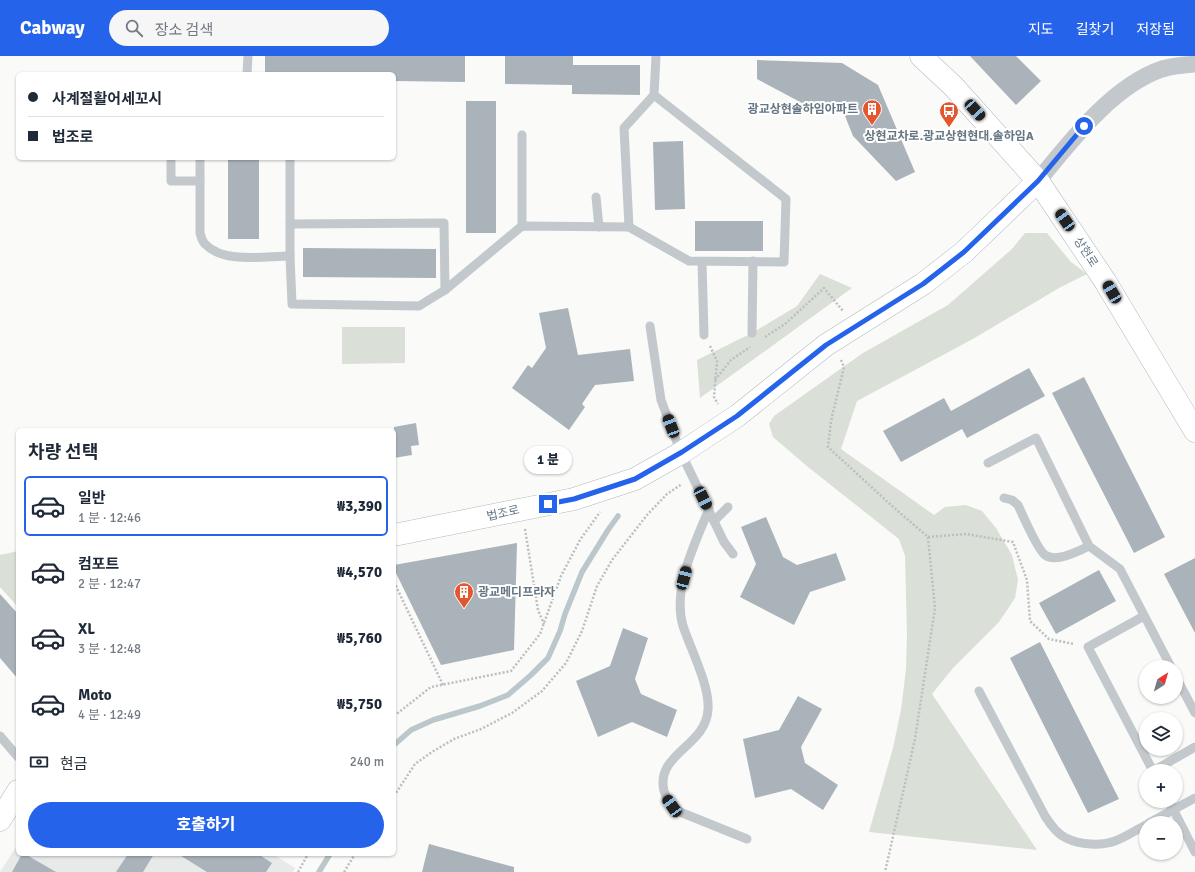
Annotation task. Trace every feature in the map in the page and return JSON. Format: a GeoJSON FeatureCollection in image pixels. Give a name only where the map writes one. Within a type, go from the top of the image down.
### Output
{"type":"FeatureCollection","features":[{"type":"Feature","properties":{"kind":"street","name":"상현로"},"geometry":{"type":"LineString","coordinates":[[921,56],[954,87],[1038,181],[1105,281],[1195,431]]}},
{"type":"Feature","properties":{"kind":"street"},"geometry":{"type":"LineString","coordinates":[[1038,181],[1094,115],[1136,82],[1161,70],[1195,64]]}},
{"type":"Feature","properties":{"kind":"street","name":"법조로"},"geometry":{"type":"LineString","coordinates":[[396,535],[574,499],[635,479],[682,452],[727,423],[833,341],[923,284],[964,252],[1038,181]]}},
{"type":"Feature","properties":{"kind":"street"},"geometry":{"type":"LineString","coordinates":[[0,820],[16,794]]}},
{"type":"Feature","properties":{"kind":"lane"},"geometry":{"type":"LineString","coordinates":[[247,72],[248,56]]}},
{"type":"Feature","properties":{"kind":"lane"},"geometry":{"type":"LineString","coordinates":[[629,227],[624,128],[654,95],[656,56]]}},
{"type":"Feature","properties":{"kind":"lane"},"geometry":{"type":"LineString","coordinates":[[290,160],[290,256],[292,304],[419,306],[445,290],[522,226],[629,227],[689,261],[784,262],[786,199],[654,95]]}},
{"type":"Feature","properties":{"kind":"lane"},"geometry":{"type":"LineString","coordinates":[[522,135],[522,226]]}},
{"type":"Feature","properties":{"kind":"lane"},"geometry":{"type":"LineString","coordinates":[[200,160],[200,233],[204,243],[212,250],[224,255],[236,257],[290,256]]}},
{"type":"Feature","properties":{"kind":"lane"},"geometry":{"type":"LineString","coordinates":[[171,162],[171,181],[200,180]]}},
{"type":"Feature","properties":{"kind":"lane"},"geometry":{"type":"LineString","coordinates":[[596,197],[599,227]]}},
{"type":"Feature","properties":{"kind":"lane"},"geometry":{"type":"LineString","coordinates":[[290,224],[444,223],[445,290]]}},
{"type":"Feature","properties":{"kind":"lane"},"geometry":{"type":"LineString","coordinates":[[752,333],[753,261]]}},
{"type":"Feature","properties":{"kind":"lane"},"geometry":{"type":"LineString","coordinates":[[702,262],[704,335]]}},
{"type":"Feature","properties":{"kind":"lane"},"geometry":{"type":"LineString","coordinates":[[650,326],[661,400],[682,452],[714,521],[724,542],[733,554]]}},
{"type":"Feature","properties":{"kind":"lane"},"geometry":{"type":"LineString","coordinates":[[988,463],[1036,438],[1089,546],[1120,569],[1167,660]]}},
{"type":"Feature","properties":{"kind":"lane"},"geometry":{"type":"LineString","coordinates":[[1004,498],[1012,500],[1018,505],[1039,548],[1044,555],[1063,557],[1089,546]]}},
{"type":"Feature","properties":{"kind":"lane"},"geometry":{"type":"LineString","coordinates":[[714,521],[728,507]]}},
{"type":"Feature","properties":{"kind":"lane"},"geometry":{"type":"LineString","coordinates":[[709,509],[690,558],[684,578],[680,604],[683,624],[708,694],[708,711],[698,741],[670,762],[663,774],[663,786],[666,798],[672,806],[680,812],[747,839]]}},
{"type":"Feature","properties":{"kind":"lane"},"geometry":{"type":"LineString","coordinates":[[1144,616],[1088,647],[1149,764]]}},
{"type":"Feature","properties":{"kind":"lane"},"geometry":{"type":"LineString","coordinates":[[979,691],[1050,825],[1058,832],[1066,838],[1078,842],[1104,844],[1116,841],[1139,829]]}},
{"type":"Feature","properties":{"kind":"lane"},"geometry":{"type":"LineString","coordinates":[[1183,691],[1195,714]]}},
{"type":"Feature","properties":{"kind":"lane"},"geometry":{"type":"LineString","coordinates":[[0,736],[16,755]]}},
{"type":"Feature","properties":{"kind":"lane"},"geometry":{"type":"LineString","coordinates":[[1165,764],[1195,747]]}},
{"type":"Feature","properties":{"kind":"lane"},"geometry":{"type":"LineString","coordinates":[[1162,816],[1195,798]]}},
{"type":"Feature","properties":{"kind":"lane"},"geometry":{"type":"LineString","coordinates":[[1173,810],[1195,852]]}},
{"type":"Feature","properties":{"kind":"path"},"geometry":{"type":"LineString","coordinates":[[763,338],[785,324],[824,288],[855,327]]}},
{"type":"Feature","properties":{"kind":"path"},"geometry":{"type":"LineString","coordinates":[[704,335],[718,361],[714,397],[727,423]]}},
{"type":"Feature","properties":{"kind":"path"},"geometry":{"type":"LineString","coordinates":[[833,341],[844,366],[831,421],[828,447],[928,537],[935,608],[915,739],[885,872]]}},
{"type":"Feature","properties":{"kind":"path"},"geometry":{"type":"LineString","coordinates":[[715,380],[732,360],[752,346]]}},
{"type":"Feature","properties":{"kind":"path"},"geometry":{"type":"LineString","coordinates":[[396,793],[415,764],[432,752],[454,739],[481,729],[512,713],[542,691],[566,663],[582,631],[597,586],[612,560],[647,515],[668,494],[693,476]]}},
{"type":"Feature","properties":{"kind":"path"},"geometry":{"type":"LineString","coordinates":[[522,509],[538,610],[544,624]]}},
{"type":"Feature","properties":{"kind":"path"},"geometry":{"type":"LineString","coordinates":[[396,714],[430,687],[511,671],[540,634],[561,576],[580,540],[600,512]]}},
{"type":"Feature","properties":{"kind":"path"},"geometry":{"type":"LineString","coordinates":[[928,537],[966,534],[1013,542],[1027,580],[1030,621],[1049,639],[1088,647]]}},
{"type":"Feature","properties":{"kind":"path"},"geometry":{"type":"LineString","coordinates":[[396,586],[443,685]]}},
{"type":"Feature","properties":{"kind":"path"},"geometry":{"type":"LineString","coordinates":[[298,872],[307,856]]}},
{"type":"Feature","properties":{"kind":"path"},"geometry":{"type":"LineString","coordinates":[[344,872],[354,856]]}},
{"type":"Feature","properties":{"kind":"shaded area"},"geometry":{"type":"Polygon","coordinates":[[[1025,233],[1047,233],[1071,262],[1087,274],[1059,288],[971,340],[857,401],[841,449],[934,515],[945,507],[966,505],[982,511],[996,528],[1012,555],[1018,580],[1015,598],[999,622],[953,668],[932,694],[1037,850],[869,832],[893,748],[901,710],[906,669],[907,635],[905,556],[899,539],[808,467],[773,437],[769,424],[774,416],[863,353],[948,305],[1012,249],[1025,233]]]}},
{"type":"Feature","properties":{"kind":"shaded area"},"geometry":{"type":"Polygon","coordinates":[[[820,274],[852,288],[700,398],[697,360],[752,333],[797,306],[820,274]]]}},
{"type":"Feature","properties":{"kind":"shaded area"},"geometry":{"type":"Polygon","coordinates":[[[342,327],[405,327],[405,363],[342,364],[342,327]]]}},
{"type":"Feature","properties":{"kind":"shaded area"},"geometry":{"type":"Polygon","coordinates":[[[16,551],[16,605],[0,587],[0,555],[16,551]]]}},
{"type":"Feature","properties":{"kind":"shaded area"},"geometry":{"type":"Polygon","coordinates":[[[16,847],[16,856],[276,856],[295,868],[293,872],[0,872],[16,847]]]}},
{"type":"Feature","properties":{"kind":"building"},"geometry":{"type":"Polygon","coordinates":[[[265,56],[465,56],[465,82],[396,81],[396,72],[265,72],[265,56]]]}},
{"type":"Feature","properties":{"kind":"building"},"geometry":{"type":"Polygon","coordinates":[[[505,56],[573,56],[573,65],[640,65],[640,95],[572,94],[572,85],[505,84],[505,56]]]}},
{"type":"Feature","properties":{"kind":"building"},"geometry":{"type":"Polygon","coordinates":[[[970,56],[1016,56],[1041,81],[1016,105],[970,56]]]}},
{"type":"Feature","properties":{"kind":"building","name":"광교상현솔하임아파트"},"geometry":{"type":"Polygon","coordinates":[[[757,60],[842,63],[878,85],[915,172],[896,181],[853,136],[845,116],[823,101],[802,103],[757,79],[757,60]]]}},
{"type":"Feature","properties":{"kind":"building"},"geometry":{"type":"Polygon","coordinates":[[[466,101],[496,101],[496,233],[466,233],[466,101]]]}},
{"type":"Feature","properties":{"kind":"building"},"geometry":{"type":"Polygon","coordinates":[[[683,141],[685,209],[655,210],[653,142],[683,141]]]}},
{"type":"Feature","properties":{"kind":"building"},"geometry":{"type":"Polygon","coordinates":[[[228,160],[259,160],[259,239],[228,239],[228,160]]]}},
{"type":"Feature","properties":{"kind":"building"},"geometry":{"type":"Polygon","coordinates":[[[695,221],[763,221],[763,251],[695,251],[695,221]]]}},
{"type":"Feature","properties":{"kind":"building"},"geometry":{"type":"Polygon","coordinates":[[[303,248],[436,249],[436,278],[303,277],[303,248]]]}},
{"type":"Feature","properties":{"kind":"building"},"geometry":{"type":"Polygon","coordinates":[[[568,308],[578,355],[630,349],[634,381],[595,385],[582,404],[585,407],[569,430],[512,388],[528,365],[532,368],[546,348],[539,313],[568,308]]]}},
{"type":"Feature","properties":{"kind":"building"},"geometry":{"type":"Polygon","coordinates":[[[1029,368],[1045,396],[967,438],[962,429],[901,462],[883,431],[944,398],[951,411],[1029,368]]]}},
{"type":"Feature","properties":{"kind":"building"},"geometry":{"type":"Polygon","coordinates":[[[1084,377],[1165,537],[1134,553],[1052,393],[1084,377]]]}},
{"type":"Feature","properties":{"kind":"building"},"geometry":{"type":"Polygon","coordinates":[[[416,423],[419,445],[411,446],[412,455],[396,458],[396,428],[394,427],[416,423]]]}},
{"type":"Feature","properties":{"kind":"building"},"geometry":{"type":"Polygon","coordinates":[[[766,517],[783,557],[797,565],[836,553],[846,580],[810,592],[794,625],[740,597],[756,564],[741,527],[766,517]]]}},
{"type":"Feature","properties":{"kind":"building","name":"광교메디프라자"},"geometry":{"type":"Polygon","coordinates":[[[517,543],[514,650],[441,665],[396,573],[396,565],[517,543]]]}},
{"type":"Feature","properties":{"kind":"building"},"geometry":{"type":"Polygon","coordinates":[[[1195,558],[1195,633],[1164,574],[1195,558]]]}},
{"type":"Feature","properties":{"kind":"building"},"geometry":{"type":"Polygon","coordinates":[[[1099,570],[1116,601],[1056,634],[1039,603],[1099,570]]]}},
{"type":"Feature","properties":{"kind":"building"},"geometry":{"type":"Polygon","coordinates":[[[0,594],[16,612],[16,677],[0,658],[0,594]]]}},
{"type":"Feature","properties":{"kind":"building"},"geometry":{"type":"Polygon","coordinates":[[[623,628],[648,638],[635,679],[641,694],[677,710],[667,737],[632,722],[598,737],[576,681],[610,666],[623,628]]]}},
{"type":"Feature","properties":{"kind":"building"},"geometry":{"type":"Polygon","coordinates":[[[1040,642],[1119,799],[1088,813],[1010,658],[1040,642]]]}},
{"type":"Feature","properties":{"kind":"building"},"geometry":{"type":"Polygon","coordinates":[[[798,696],[822,709],[801,747],[805,763],[838,785],[823,810],[791,789],[755,798],[743,739],[779,730],[798,696]]]}},
{"type":"Feature","properties":{"kind":"building"},"geometry":{"type":"Polygon","coordinates":[[[429,844],[514,867],[514,872],[422,872],[429,844]]]}},
{"type":"Feature","properties":{"kind":"building"},"geometry":{"type":"Polygon","coordinates":[[[21,856],[28,856],[56,872],[12,872],[21,856]]]}},
{"type":"Feature","properties":{"kind":"building"},"geometry":{"type":"Polygon","coordinates":[[[127,856],[153,856],[143,872],[116,872],[127,856]]]}},
{"type":"Feature","properties":{"kind":"building"},"geometry":{"type":"Polygon","coordinates":[[[181,856],[261,856],[272,863],[266,872],[207,872],[181,856]]]}},
{"type":"Feature","properties":{"kind":"waterway"},"geometry":{"type":"LineString","coordinates":[[396,743],[411,730],[433,720],[480,706],[508,695],[548,658],[560,631],[565,614],[582,572],[618,516]]}},
{"type":"Feature","properties":{"kind":"waterway"},"geometry":{"type":"LineString","coordinates":[[319,872],[329,856]]}},
{"type":"Feature","properties":{"kind":"place","name":"광교상현솔하임아파트"},"geometry":{"type":"Point","coordinates":[872,126]}},
{"type":"Feature","properties":{"kind":"place","name":"상현교차로.광교상현현대.솔하임A"},"geometry":{"type":"Point","coordinates":[949,128]}},
{"type":"Feature","properties":{"kind":"place","name":"광교메디프라자"},"geometry":{"type":"Point","coordinates":[464,609]}},
{"type":"Feature","properties":{"kind":"route"},"geometry":{"type":"LineString","coordinates":[[548,504],[574,499],[635,479],[682,452],[737,416],[826,345],[923,284],[964,252],[1038,181],[1084,126]]}}]}
